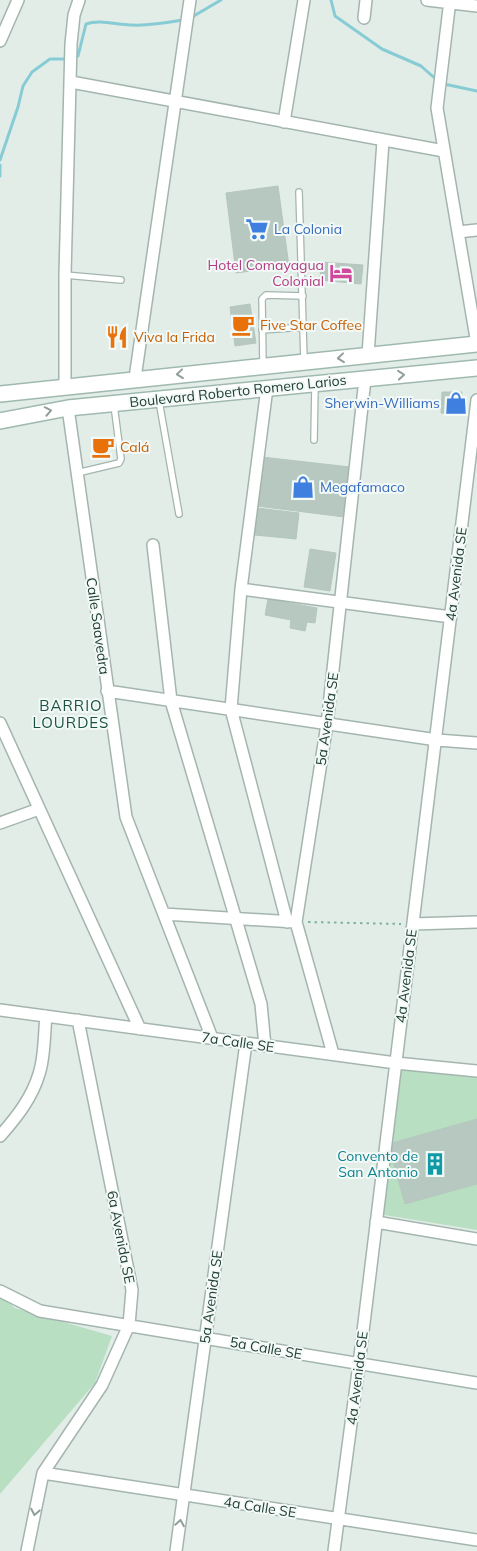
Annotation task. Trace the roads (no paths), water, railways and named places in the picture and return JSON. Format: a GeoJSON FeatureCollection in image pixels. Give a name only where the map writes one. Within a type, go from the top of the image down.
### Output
{"type":"FeatureCollection","features":[{"type":"Feature","properties":{"kind":"main road","name":"Boulevard Roberto Romero Larios"},"geometry":{"type":"LineString","coordinates":[[0,394],[65,385],[477,344]]}},
{"type":"Feature","properties":{"kind":"main road","name":"Boulevard Roberto Romero Larios"},"geometry":{"type":"LineString","coordinates":[[0,421],[68,408],[477,368]]}},
{"type":"Feature","properties":{"kind":"street"},"geometry":{"type":"LineString","coordinates":[[0,40],[18,0]]}},
{"type":"Feature","properties":{"kind":"street"},"geometry":{"type":"LineString","coordinates":[[65,385],[64,275],[72,82],[71,44],[74,15],[79,0]]}},
{"type":"Feature","properties":{"kind":"street"},"geometry":{"type":"LineString","coordinates":[[135,378],[190,0]]}},
{"type":"Feature","properties":{"kind":"street"},"geometry":{"type":"LineString","coordinates":[[284,122],[304,0]]}},
{"type":"Feature","properties":{"kind":"street"},"geometry":{"type":"LineString","coordinates":[[364,18],[366,0]]}},
{"type":"Feature","properties":{"kind":"street"},"geometry":{"type":"LineString","coordinates":[[427,0],[477,6]]}},
{"type":"Feature","properties":{"kind":"street"},"geometry":{"type":"LineString","coordinates":[[450,2],[437,108],[477,344]]}},
{"type":"Feature","properties":{"kind":"street"},"geometry":{"type":"LineString","coordinates":[[72,82],[444,151]]}},
{"type":"Feature","properties":{"kind":"street"},"geometry":{"type":"LineString","coordinates":[[368,355],[383,141]]}},
{"type":"Feature","properties":{"kind":"street"},"geometry":{"type":"LineString","coordinates":[[458,232],[477,230]]}},
{"type":"Feature","properties":{"kind":"street","name":"5a Avenida SE"},"geometry":{"type":"LineString","coordinates":[[333,1054],[291,922],[327,724],[365,379]]}},
{"type":"Feature","properties":{"kind":"street"},"geometry":{"type":"LineString","coordinates":[[164,914],[291,922],[231,710],[241,589],[267,388]]}},
{"type":"Feature","properties":{"kind":"street","name":"4a Avenida SE"},"geometry":{"type":"LineString","coordinates":[[334,1551],[359,1364],[451,617],[471,501],[477,400]]}},
{"type":"Feature","properties":{"kind":"street","name":"Calle Saavedra"},"geometry":{"type":"LineString","coordinates":[[68,408],[126,818],[212,1038]]}},
{"type":"Feature","properties":{"kind":"street"},"geometry":{"type":"LineString","coordinates":[[153,545],[172,701],[261,1004],[265,1046]]}},
{"type":"Feature","properties":{"kind":"street"},"geometry":{"type":"LineString","coordinates":[[241,589],[451,617]]}},
{"type":"Feature","properties":{"kind":"street"},"geometry":{"type":"LineString","coordinates":[[107,691],[437,740],[477,743]]}},
{"type":"Feature","properties":{"kind":"street"},"geometry":{"type":"LineString","coordinates":[[0,724],[140,1029]]}},
{"type":"Feature","properties":{"kind":"street"},"geometry":{"type":"LineString","coordinates":[[0,824],[39,809]]}},
{"type":"Feature","properties":{"kind":"street"},"geometry":{"type":"LineString","coordinates":[[413,924],[477,922]]}},
{"type":"Feature","properties":{"kind":"street","name":"7a Calle SE"},"geometry":{"type":"LineString","coordinates":[[0,1010],[396,1063],[477,1071]]}},
{"type":"Feature","properties":{"kind":"street"},"geometry":{"type":"LineString","coordinates":[[0,1136],[16,1118],[29,1098],[40,1073],[46,1016]]}},
{"type":"Feature","properties":{"kind":"street","name":"6a Avenida SE"},"geometry":{"type":"LineString","coordinates":[[27,1551],[43,1473],[102,1385],[129,1325],[132,1290],[78,1020]]}},
{"type":"Feature","properties":{"kind":"street","name":"5a Avenida SE"},"geometry":{"type":"LineString","coordinates":[[176,1551],[246,1043]]}},
{"type":"Feature","properties":{"kind":"street"},"geometry":{"type":"LineString","coordinates":[[376,1222],[477,1240]]}},
{"type":"Feature","properties":{"kind":"street","name":"5a Calle SE"},"geometry":{"type":"LineString","coordinates":[[0,1291],[40,1311],[477,1383]]}},
{"type":"Feature","properties":{"kind":"street","name":"4a Calle SE"},"geometry":{"type":"LineString","coordinates":[[43,1473],[477,1540]]}},
{"type":"Feature","properties":{"kind":"lane"},"geometry":{"type":"LineString","coordinates":[[299,192],[304,362]]}},
{"type":"Feature","properties":{"kind":"lane"},"geometry":{"type":"LineString","coordinates":[[64,275],[121,280]]}},
{"type":"Feature","properties":{"kind":"lane"},"geometry":{"type":"LineString","coordinates":[[263,366],[261,304],[266,295],[303,296]]}},
{"type":"Feature","properties":{"kind":"lane"},"geometry":{"type":"LineString","coordinates":[[262,330],[304,327]]}},
{"type":"Feature","properties":{"kind":"lane"},"geometry":{"type":"LineString","coordinates":[[314,440],[315,384]]}},
{"type":"Feature","properties":{"kind":"lane"},"geometry":{"type":"LineString","coordinates":[[159,399],[179,514]]}},
{"type":"Feature","properties":{"kind":"lane"},"geometry":{"type":"LineString","coordinates":[[77,473],[119,464],[121,455],[114,403]]}},
{"type":"Feature","properties":{"kind":"waterway"},"geometry":{"type":"LineString","coordinates":[[192,17],[221,0]]}},
{"type":"Feature","properties":{"kind":"waterway"},"geometry":{"type":"LineString","coordinates":[[331,0],[335,16],[382,49],[421,66],[438,81]]}},
{"type":"Feature","properties":{"kind":"waterway"},"geometry":{"type":"LineString","coordinates":[[74,57],[78,56],[86,24],[103,22],[145,25],[183,20]]}},
{"type":"Feature","properties":{"kind":"waterway"},"geometry":{"type":"LineString","coordinates":[[0,160],[23,86],[32,72],[50,59],[68,59]]}},
{"type":"Feature","properties":{"kind":"waterway"},"geometry":{"type":"LineString","coordinates":[[444,84],[477,91]]}},
{"type":"Feature","properties":{"kind":"waterway"},"geometry":{"type":"LineString","coordinates":[[0,165],[0,176]]}},
{"type":"Feature","properties":{"kind":"place","name":"La Colonia"},"geometry":{"type":"Point","coordinates":[257,229]}},
{"type":"Feature","properties":{"kind":"place","name":"Hotel Comayagua Colonial"},"geometry":{"type":"Point","coordinates":[341,273]}},
{"type":"Feature","properties":{"kind":"place","name":"Five Star Coffee"},"geometry":{"type":"Point","coordinates":[243,325]}},
{"type":"Feature","properties":{"kind":"place","name":"Viva la Frida"},"geometry":{"type":"Point","coordinates":[117,337]}},
{"type":"Feature","properties":{"kind":"place","name":"Sherwin-Williams"},"geometry":{"type":"Point","coordinates":[456,403]}},
{"type":"Feature","properties":{"kind":"place","name":"Calá"},"geometry":{"type":"Point","coordinates":[103,447]}},
{"type":"Feature","properties":{"kind":"place","name":"Megafamaco"},"geometry":{"type":"Point","coordinates":[303,487]}},
{"type":"Feature","properties":{"kind":"place","name":"Convento de San Antonio"},"geometry":{"type":"Point","coordinates":[435,1164]}},
{"type":"Feature","properties":{"kind":"district","name":"BARRIO LOURDES"},"geometry":{"type":"Point","coordinates":[71,714]}}]}
